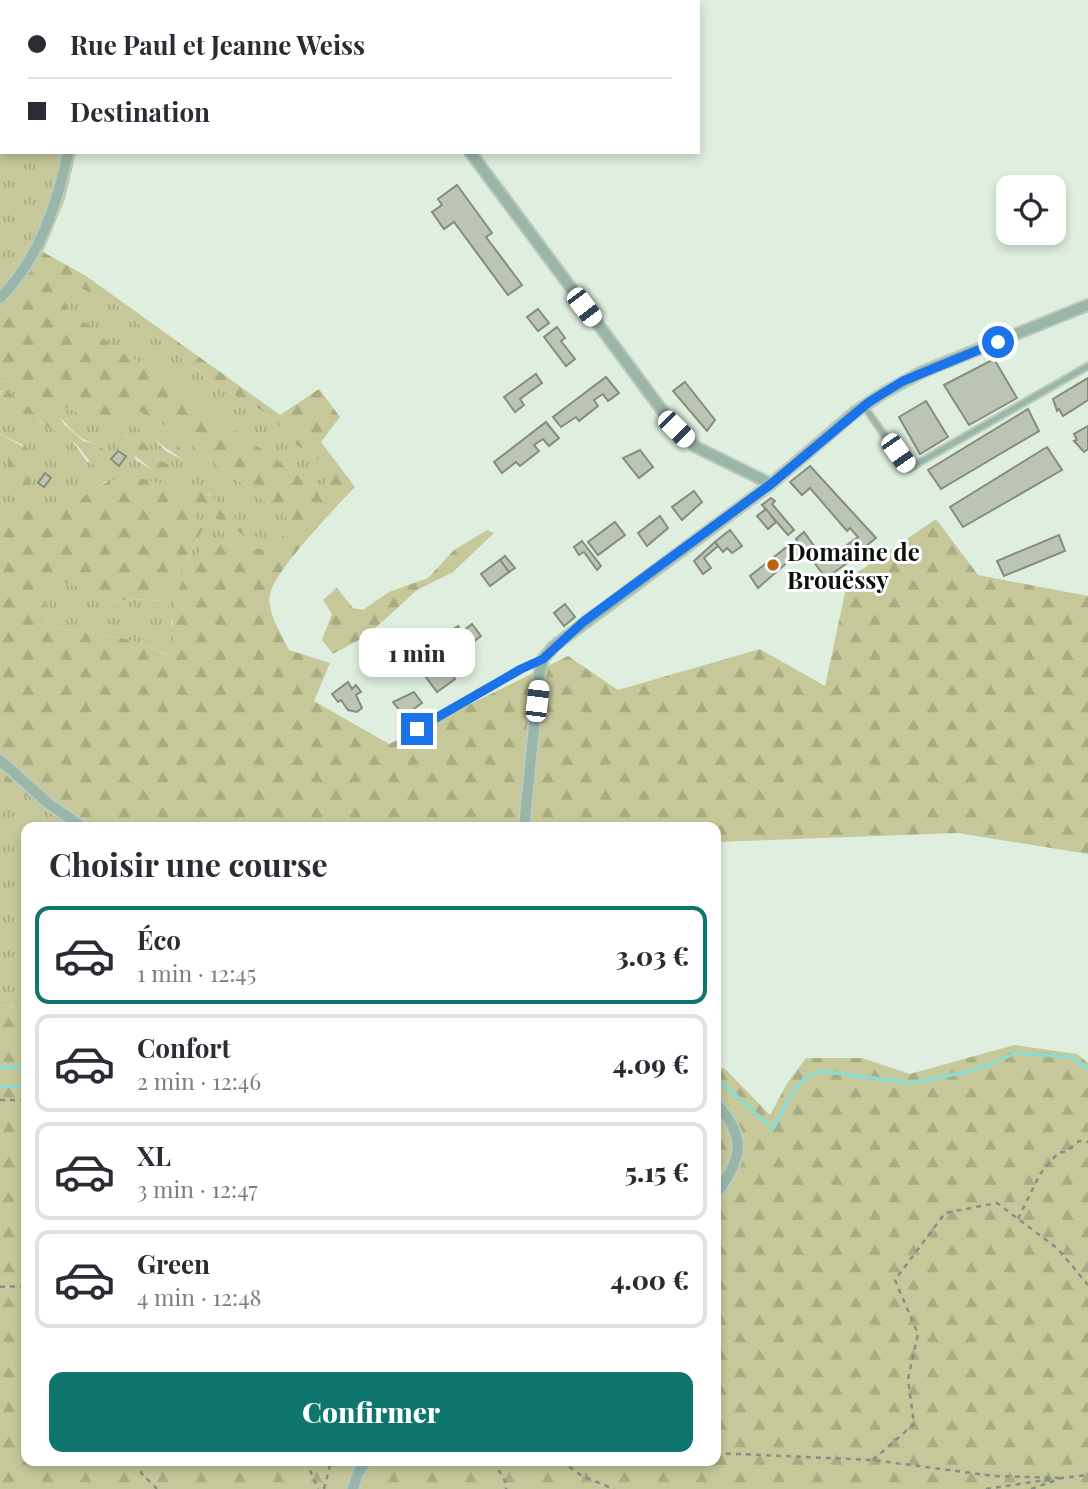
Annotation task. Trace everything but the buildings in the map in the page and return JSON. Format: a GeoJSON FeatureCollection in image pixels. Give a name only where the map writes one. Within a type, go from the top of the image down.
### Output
{"type":"FeatureCollection","features":[{"type":"Feature","properties":{"kind":"street"},"geometry":{"type":"LineString","coordinates":[[0,298],[24,271],[36,251],[55,201],[67,154]]}},
{"type":"Feature","properties":{"kind":"street"},"geometry":{"type":"LineString","coordinates":[[471,154],[676,429],[709,455],[771,484]]}},
{"type":"Feature","properties":{"kind":"street"},"geometry":{"type":"LineString","coordinates":[[525,822],[543,659],[583,622],[771,484],[864,406],[913,377],[1088,305]]}},
{"type":"Feature","properties":{"kind":"street"},"geometry":{"type":"LineString","coordinates":[[0,760],[49,804],[75,822]]}},
{"type":"Feature","properties":{"kind":"street"},"geometry":{"type":"LineString","coordinates":[[721,1108],[728,1116],[739,1140],[733,1169],[721,1187]]}},
{"type":"Feature","properties":{"kind":"street"},"geometry":{"type":"LineString","coordinates":[[353,1489],[358,1473],[364,1466]]}},
{"type":"Feature","properties":{"kind":"lane"},"geometry":{"type":"LineString","coordinates":[[864,406],[908,469],[1088,366]]}},
{"type":"Feature","properties":{"kind":"lane"},"geometry":{"type":"LineString","coordinates":[[417,729],[543,659]]}},
{"type":"Feature","properties":{"kind":"path"},"geometry":{"type":"LineString","coordinates":[[0,1101],[21,1100]]}},
{"type":"Feature","properties":{"kind":"path"},"geometry":{"type":"LineString","coordinates":[[1018,1219],[1040,1174],[1058,1153],[1067,1151],[1079,1142],[1088,1142]]}},
{"type":"Feature","properties":{"kind":"path"},"geometry":{"type":"LineString","coordinates":[[873,1460],[914,1424],[908,1378],[918,1334],[895,1280],[945,1213],[997,1203],[1058,1249],[1088,1285]]}},
{"type":"Feature","properties":{"kind":"path"},"geometry":{"type":"LineString","coordinates":[[0,1287],[21,1286]]}},
{"type":"Feature","properties":{"kind":"path"},"geometry":{"type":"LineString","coordinates":[[721,1453],[873,1460],[994,1476],[1062,1478]]}},
{"type":"Feature","properties":{"kind":"path"},"geometry":{"type":"LineString","coordinates":[[142,1466],[141,1473],[157,1489]]}},
{"type":"Feature","properties":{"kind":"path"},"geometry":{"type":"LineString","coordinates":[[308,1466],[318,1489]]}},
{"type":"Feature","properties":{"kind":"path"},"geometry":{"type":"LineString","coordinates":[[324,1489],[330,1466]]}},
{"type":"Feature","properties":{"kind":"path"},"geometry":{"type":"LineString","coordinates":[[498,1466],[507,1485],[506,1489]]}},
{"type":"Feature","properties":{"kind":"path"},"geometry":{"type":"LineString","coordinates":[[568,1466],[582,1476],[614,1489]]}},
{"type":"Feature","properties":{"kind":"path"},"geometry":{"type":"LineString","coordinates":[[986,1489],[1088,1475]]}},
{"type":"Feature","properties":{"kind":"path"},"geometry":{"type":"LineString","coordinates":[[1031,1489],[1062,1478]]}},
{"type":"Feature","properties":{"kind":"green space"},"geometry":{"type":"Polygon","coordinates":[[[0,154],[76,154],[65,199],[43,252],[12,264],[0,274],[0,154]]]}},
{"type":"Feature","properties":{"kind":"green space"},"geometry":{"type":"Polygon","coordinates":[[[43,252],[86,276],[280,415],[319,389],[340,417],[321,442],[355,487],[307,539],[283,570],[270,594],[270,608],[289,650],[330,663],[314,701],[389,744],[568,656],[618,690],[760,649],[825,686],[848,579],[936,519],[978,575],[1088,596],[1088,854],[958,833],[721,842],[721,822],[80,822],[17,791],[0,778],[0,530],[8,512],[25,495],[63,512],[105,483],[116,479],[127,477],[177,488],[203,529],[170,591],[159,601],[134,599],[103,604],[84,590],[60,580],[48,595],[45,607],[48,626],[126,639],[169,655],[173,643],[172,617],[177,594],[204,544],[215,539],[235,548],[272,549],[293,522],[169,428],[134,409],[106,426],[9,381],[0,382],[0,274],[12,264],[43,252]],[[80,288],[65,295],[66,306],[74,318],[88,324],[116,349],[175,383],[219,419],[311,484],[324,486],[328,471],[321,462],[292,442],[281,427],[262,411],[210,381],[117,305],[80,288]]]}},
{"type":"Feature","properties":{"kind":"green space"},"geometry":{"type":"Polygon","coordinates":[[[80,288],[117,305],[210,381],[262,411],[281,427],[292,442],[321,462],[329,471],[324,486],[311,484],[219,419],[175,383],[116,349],[88,324],[74,318],[66,306],[65,295],[80,288]]]}},
{"type":"Feature","properties":{"kind":"green space"},"geometry":{"type":"Polygon","coordinates":[[[9,381],[106,425],[134,409],[169,428],[293,522],[272,549],[235,548],[215,539],[171,622],[175,639],[170,655],[126,639],[48,626],[46,601],[51,589],[60,579],[84,590],[103,604],[134,599],[159,601],[170,591],[203,529],[189,509],[105,482],[63,512],[49,507],[8,512],[0,530],[0,449],[9,460],[9,470],[22,471],[23,445],[0,434],[0,393],[16,413],[36,415],[41,423],[71,439],[88,463],[97,444],[78,435],[51,411],[28,407],[6,389],[0,392],[0,382],[9,381]],[[146,421],[142,428],[166,451],[183,460],[172,442],[161,438],[146,421]],[[123,434],[136,460],[156,472],[171,464],[157,460],[123,434]],[[208,493],[207,509],[210,515],[245,536],[248,527],[235,521],[208,493]]]}},
{"type":"Feature","properties":{"kind":"green space"},"geometry":{"type":"Polygon","coordinates":[[[6,389],[28,407],[45,406],[58,414],[64,424],[83,441],[97,444],[105,451],[107,464],[103,470],[92,463],[76,444],[44,425],[36,415],[16,413],[0,393],[6,389]]]}},
{"type":"Feature","properties":{"kind":"green space"},"geometry":{"type":"Polygon","coordinates":[[[136,415],[142,415],[180,448],[183,460],[133,425],[136,415]]]}},
{"type":"Feature","properties":{"kind":"green space"},"geometry":{"type":"Polygon","coordinates":[[[0,434],[36,454],[39,464],[33,471],[23,472],[28,477],[30,486],[20,493],[5,491],[1,481],[9,470],[9,460],[0,449],[0,434]]]}},
{"type":"Feature","properties":{"kind":"green space"},"geometry":{"type":"Polygon","coordinates":[[[122,434],[135,443],[143,442],[157,460],[171,464],[177,474],[166,480],[117,446],[116,437],[122,434]]]}},
{"type":"Feature","properties":{"kind":"green space"},"geometry":{"type":"Polygon","coordinates":[[[199,489],[248,527],[250,534],[245,536],[210,515],[207,509],[195,506],[192,491],[199,489]]]}},
{"type":"Feature","properties":{"kind":"green space"},"geometry":{"type":"Polygon","coordinates":[[[487,530],[494,533],[453,572],[417,590],[371,632],[363,631],[359,640],[333,654],[322,640],[332,614],[323,600],[337,588],[353,608],[363,610],[389,592],[428,578],[454,550],[487,530]]]}},
{"type":"Feature","properties":{"kind":"green space"},"geometry":{"type":"Polygon","coordinates":[[[0,778],[17,791],[80,822],[21,822],[21,1007],[0,1005],[0,778]]]}},
{"type":"Feature","properties":{"kind":"green space"},"geometry":{"type":"Polygon","coordinates":[[[0,1005],[21,1007],[21,1466],[721,1466],[721,1068],[724,1068],[770,1115],[788,1082],[806,1058],[862,1058],[910,1074],[1014,1045],[1077,1054],[1088,1063],[1088,1489],[0,1489],[0,1005]]]}},
{"type":"Feature","properties":{"kind":"waterway"},"geometry":{"type":"LineString","coordinates":[[721,1082],[773,1129],[791,1094],[805,1078],[822,1071],[909,1083],[972,1071],[1016,1053],[1071,1057],[1088,1069]]}},
{"type":"Feature","properties":{"kind":"waterway"},"geometry":{"type":"LineString","coordinates":[[0,1068],[21,1066]]}},
{"type":"Feature","properties":{"kind":"waterway"},"geometry":{"type":"LineString","coordinates":[[0,1086],[21,1087]]}},
{"type":"Feature","properties":{"kind":"place","name":"Domaine de Brouëssy"},"geometry":{"type":"Point","coordinates":[773,565]}},
{"type":"Feature","properties":{"kind":"route"},"geometry":{"type":"LineString","coordinates":[[417,729],[543,659],[583,622],[771,484],[869,402],[903,381],[998,342]]}}]}
